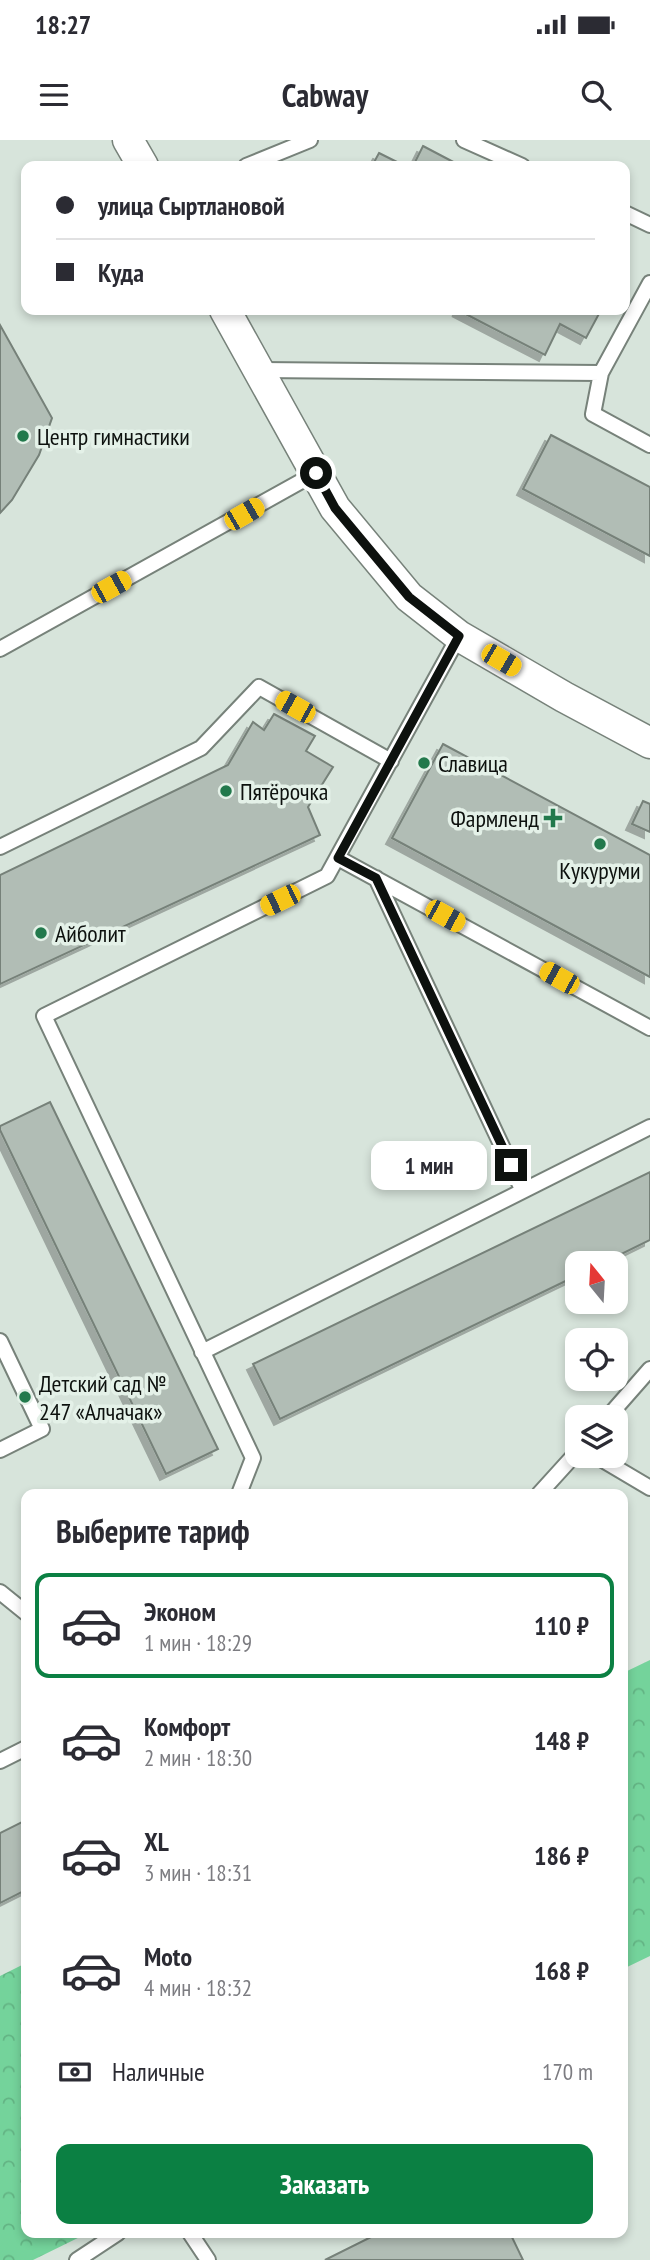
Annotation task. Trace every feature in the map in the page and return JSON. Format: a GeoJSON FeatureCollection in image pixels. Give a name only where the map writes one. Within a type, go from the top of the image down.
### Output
{"type":"FeatureCollection","features":[{"type":"Feature","properties":{"kind":"street"},"geometry":{"type":"LineString","coordinates":[[128,140],[140,161]]}},
{"type":"Feature","properties":{"kind":"street"},"geometry":{"type":"LineString","coordinates":[[228,315],[335,508],[409,597],[459,636],[650,743]]}},
{"type":"Feature","properties":{"kind":"lane"},"geometry":{"type":"LineString","coordinates":[[258,161],[310,140]]}},
{"type":"Feature","properties":{"kind":"lane"},"geometry":{"type":"LineString","coordinates":[[464,140],[511,161]]}},
{"type":"Feature","properties":{"kind":"lane"},"geometry":{"type":"LineString","coordinates":[[630,215],[650,225]]}},
{"type":"Feature","properties":{"kind":"lane"},"geometry":{"type":"LineString","coordinates":[[650,283],[601,373],[593,414],[650,445]]}},
{"type":"Feature","properties":{"kind":"lane"},"geometry":{"type":"LineString","coordinates":[[260,370],[601,373]]}},
{"type":"Feature","properties":{"kind":"lane"},"geometry":{"type":"LineString","coordinates":[[0,649],[316,473]]}},
{"type":"Feature","properties":{"kind":"lane"},"geometry":{"type":"LineString","coordinates":[[241,1489],[253,1458],[44,1017],[327,877],[459,636]]}},
{"type":"Feature","properties":{"kind":"lane"},"geometry":{"type":"LineString","coordinates":[[0,847],[201,748],[259,687],[391,761]]}},
{"type":"Feature","properties":{"kind":"lane"},"geometry":{"type":"LineString","coordinates":[[338,858],[650,1028]]}},
{"type":"Feature","properties":{"kind":"lane"},"geometry":{"type":"LineString","coordinates":[[376,878],[522,1189]]}},
{"type":"Feature","properties":{"kind":"lane"},"geometry":{"type":"LineString","coordinates":[[202,1352],[650,1126]]}},
{"type":"Feature","properties":{"kind":"lane"},"geometry":{"type":"LineString","coordinates":[[0,1341],[42,1429],[0,1450]]}},
{"type":"Feature","properties":{"kind":"lane"},"geometry":{"type":"LineString","coordinates":[[618,1405],[650,1369]]}},
{"type":"Feature","properties":{"kind":"lane"},"geometry":{"type":"LineString","coordinates":[[544,1489],[565,1465]]}},
{"type":"Feature","properties":{"kind":"lane"},"geometry":{"type":"LineString","coordinates":[[616,1468],[650,1488]]}},
{"type":"Feature","properties":{"kind":"lane"},"geometry":{"type":"LineString","coordinates":[[0,1592],[21,1610]]}},
{"type":"Feature","properties":{"kind":"lane"},"geometry":{"type":"LineString","coordinates":[[0,1760],[21,1750]]}},
{"type":"Feature","properties":{"kind":"lane"},"geometry":{"type":"LineString","coordinates":[[77,2260],[110,2238]]}},
{"type":"Feature","properties":{"kind":"lane"},"geometry":{"type":"LineString","coordinates":[[193,2238],[208,2260]]}},
{"type":"Feature","properties":{"kind":"green space"},"geometry":{"type":"Polygon","coordinates":[[[650,1660],[650,1956],[628,1967],[628,1671],[650,1660]]]}},
{"type":"Feature","properties":{"kind":"green space"},"geometry":{"type":"Polygon","coordinates":[[[21,1966],[21,2238],[78,2238],[33,2260],[0,2260],[0,1976],[21,1966]]]}},
{"type":"Feature","properties":{"kind":"building"},"geometry":{"type":"Polygon","coordinates":[[[423,146],[452,161],[416,161],[423,146]]]}},
{"type":"Feature","properties":{"kind":"building"},"geometry":{"type":"Polygon","coordinates":[[[379,153],[395,161],[375,161],[379,153]]]}},
{"type":"Feature","properties":{"kind":"building"},"geometry":{"type":"Polygon","coordinates":[[[468,315],[598,315],[586,338],[560,324],[545,355],[468,315]]]}},
{"type":"Feature","properties":{"kind":"building","name":"Центр гимнастики"},"geometry":{"type":"Polygon","coordinates":[[[0,325],[52,418],[39,455],[12,500],[0,513],[0,325]]]}},
{"type":"Feature","properties":{"kind":"building"},"geometry":{"type":"Polygon","coordinates":[[[551,435],[650,487],[650,556],[523,489],[551,435]]]}},
{"type":"Feature","properties":{"kind":"building"},"geometry":{"type":"Polygon","coordinates":[[[274,714],[315,736],[306,751],[333,767],[308,807],[320,835],[0,984],[0,875],[228,765],[253,722],[264,730],[274,714]]]}},
{"type":"Feature","properties":{"kind":"building"},"geometry":{"type":"Polygon","coordinates":[[[443,744],[650,855],[650,977],[392,838],[443,744]]]}},
{"type":"Feature","properties":{"kind":"building"},"geometry":{"type":"Polygon","coordinates":[[[643,801],[650,804],[650,832],[632,824],[643,801]]]}},
{"type":"Feature","properties":{"kind":"building"},"geometry":{"type":"Polygon","coordinates":[[[50,1102],[218,1449],[166,1474],[0,1130],[0,1126],[50,1102]]]}},
{"type":"Feature","properties":{"kind":"building"},"geometry":{"type":"Polygon","coordinates":[[[650,1172],[650,1240],[628,1251],[565,1251],[565,1281],[280,1419],[253,1364],[650,1172]]]}},
{"type":"Feature","properties":{"kind":"building"},"geometry":{"type":"Polygon","coordinates":[[[21,1822],[21,1892],[0,1903],[0,1833],[21,1822]]]}},
{"type":"Feature","properties":{"kind":"building"},"geometry":{"type":"Polygon","coordinates":[[[369,2238],[512,2238],[523,2260],[325,2260],[369,2238]]]}},
{"type":"Feature","properties":{"kind":"place","name":"Центр гимнастики"},"geometry":{"type":"Point","coordinates":[23,436]}},
{"type":"Feature","properties":{"kind":"place","name":"Славица"},"geometry":{"type":"Point","coordinates":[424,763]}},
{"type":"Feature","properties":{"kind":"place","name":"Пятёрочка"},"geometry":{"type":"Point","coordinates":[226,791]}},
{"type":"Feature","properties":{"kind":"place","name":"Фармленд"},"geometry":{"type":"Point","coordinates":[553,818]}},
{"type":"Feature","properties":{"kind":"place","name":"Кукуруми"},"geometry":{"type":"Point","coordinates":[600,844]}},
{"type":"Feature","properties":{"kind":"place","name":"Айболит"},"geometry":{"type":"Point","coordinates":[41,933]}},
{"type":"Feature","properties":{"kind":"place","name":"Детский сад № 247 «Алчачак»"},"geometry":{"type":"Point","coordinates":[25,1397]}},
{"type":"Feature","properties":{"kind":"route"},"geometry":{"type":"LineString","coordinates":[[316,473],[335,508],[409,597],[459,636],[338,858],[376,878],[511,1165]]}}]}
